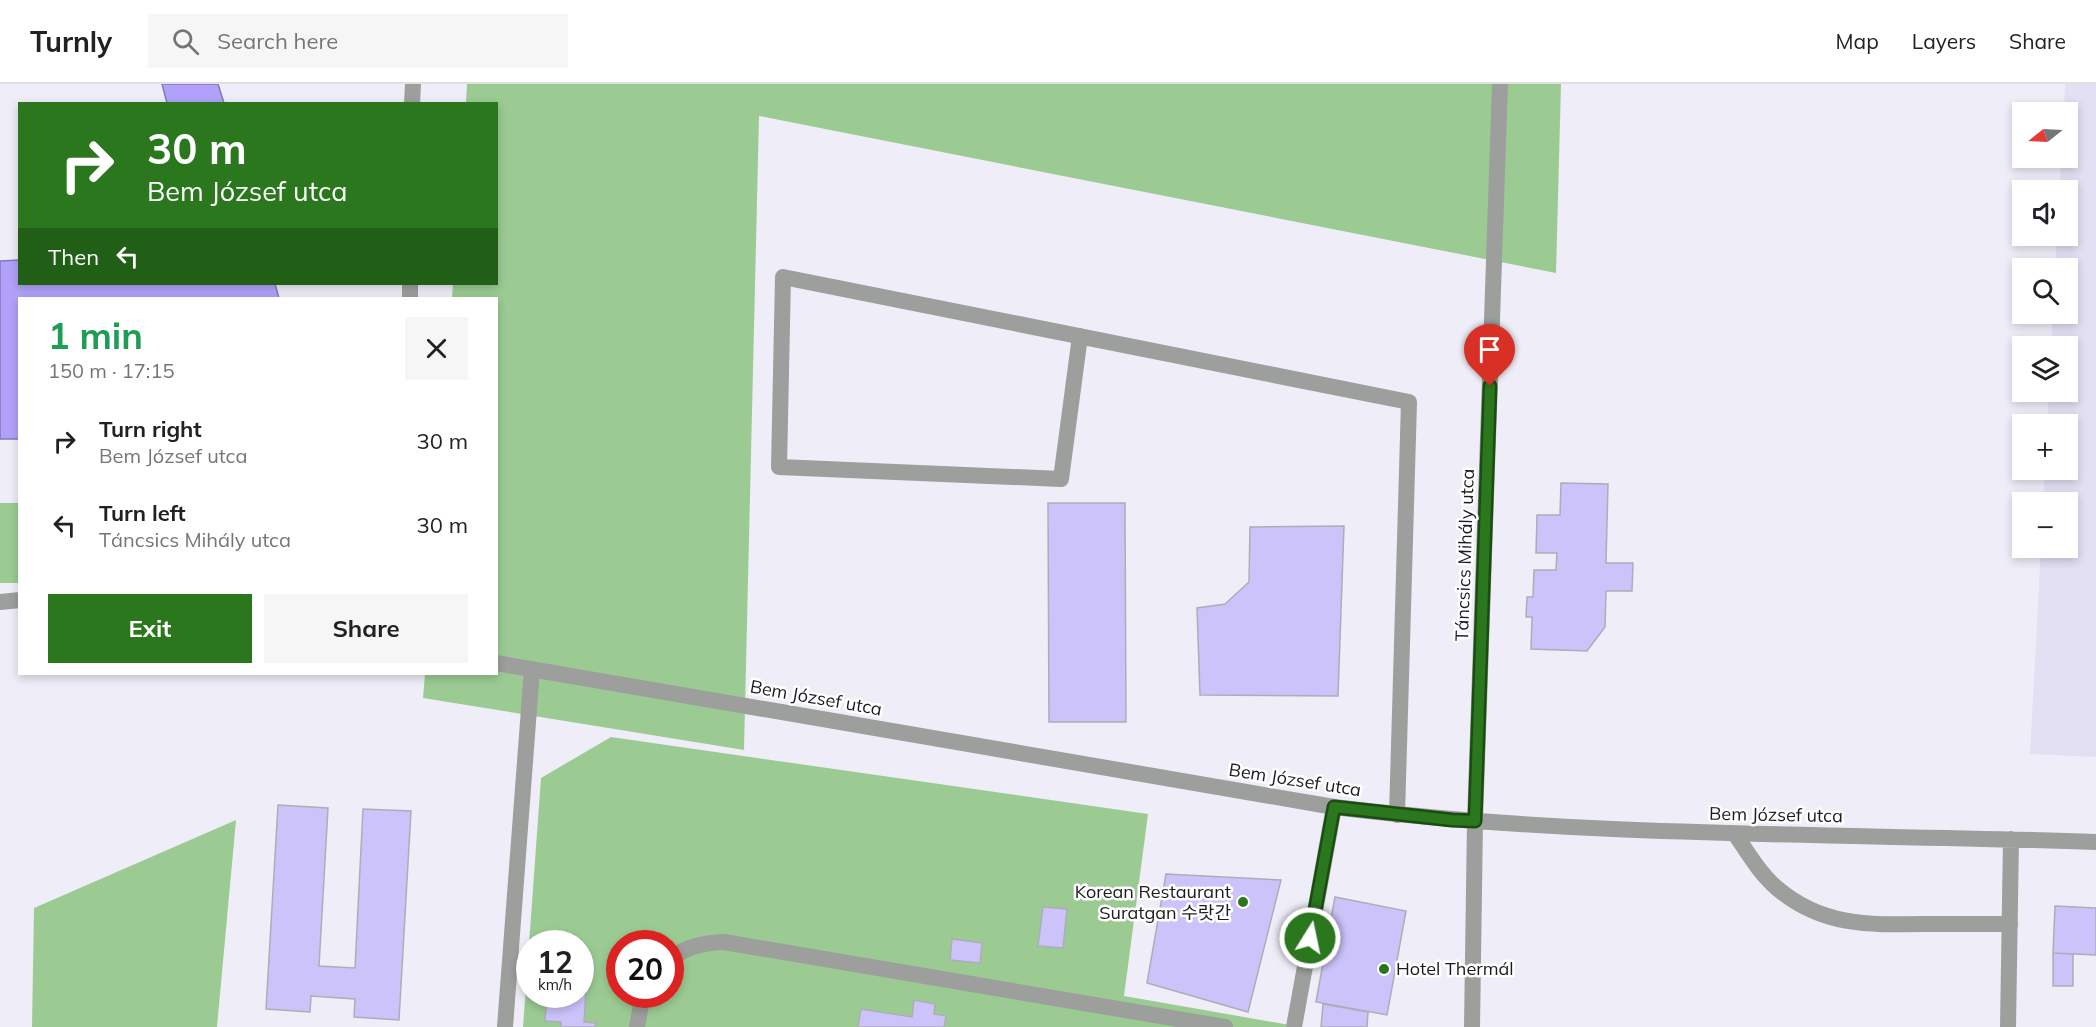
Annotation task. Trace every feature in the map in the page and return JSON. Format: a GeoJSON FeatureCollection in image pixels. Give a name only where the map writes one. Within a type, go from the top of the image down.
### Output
{"type":"FeatureCollection","features":[{"type":"Feature","properties":{"kind":"street"},"geometry":{"type":"LineString","coordinates":[[412,102],[413,84]]}},
{"type":"Feature","properties":{"kind":"street","name":"Táncsics Mihály utca"},"geometry":{"type":"LineString","coordinates":[[1472,1027],[1475,821],[1500,84]]}},
{"type":"Feature","properties":{"kind":"street"},"geometry":{"type":"LineString","coordinates":[[1080,336],[1061,479],[780,467],[783,277],[1080,336],[1409,402],[1397,815]]}},
{"type":"Feature","properties":{"kind":"street"},"geometry":{"type":"LineString","coordinates":[[0,602],[18,600]]}},
{"type":"Feature","properties":{"kind":"street","name":"Bem József utca"},"geometry":{"type":"LineString","coordinates":[[498,663],[1334,807],[1397,815],[1735,834],[2096,842]]}},
{"type":"Feature","properties":{"kind":"street"},"geometry":{"type":"LineString","coordinates":[[506,1027],[532,669]]}},
{"type":"Feature","properties":{"kind":"street"},"geometry":{"type":"LineString","coordinates":[[1294,1027],[1334,807]]}},
{"type":"Feature","properties":{"kind":"street"},"geometry":{"type":"LineString","coordinates":[[1735,834],[1764,876],[1778,889],[1798,903],[1825,916],[1865,925],[2010,924]]}},
{"type":"Feature","properties":{"kind":"street"},"geometry":{"type":"LineString","coordinates":[[2008,1027],[2011,839]]}},
{"type":"Feature","properties":{"kind":"street"},"geometry":{"type":"LineString","coordinates":[[684,950],[703,943],[724,942],[1225,1027]]}},
{"type":"Feature","properties":{"kind":"street"},"geometry":{"type":"LineString","coordinates":[[637,1027],[640,1008]]}},
{"type":"Feature","properties":{"kind":"shaded area"},"geometry":{"type":"Polygon","coordinates":[[[162,84],[218,84],[224,102],[167,102],[162,84]]]}},
{"type":"Feature","properties":{"kind":"shaded area"},"geometry":{"type":"Polygon","coordinates":[[[2065,84],[2096,84],[2096,757],[2030,754],[2040,558],[2078,558],[2078,492],[2044,492],[2044,480],[2078,480],[2078,414],[2048,414],[2048,402],[2078,402],[2078,336],[2052,336],[2052,324],[2078,324],[2078,258],[2056,258],[2056,246],[2078,246],[2078,180],[2060,180],[2061,168],[2078,168],[2078,102],[2064,102],[2065,84]]]}},
{"type":"Feature","properties":{"kind":"shaded area"},"geometry":{"type":"Polygon","coordinates":[[[18,260],[18,285],[275,285],[279,297],[18,297],[18,439],[0,439],[0,261],[18,260]]]}},
{"type":"Feature","properties":{"kind":"green space"},"geometry":{"type":"Polygon","coordinates":[[[467,84],[1561,84],[1556,273],[759,116],[744,750],[423,698],[425,675],[498,675],[498,297],[452,297],[453,285],[498,285],[498,102],[466,102],[467,84]]]}},
{"type":"Feature","properties":{"kind":"green space"},"geometry":{"type":"Polygon","coordinates":[[[0,503],[18,503],[18,583],[0,583],[0,503]]]}},
{"type":"Feature","properties":{"kind":"green space"},"geometry":{"type":"Polygon","coordinates":[[[611,737],[1148,814],[1124,996],[1301,1027],[523,1027],[524,1008],[594,1008],[594,930],[530,930],[541,778],[611,737]]]}},
{"type":"Feature","properties":{"kind":"green space"},"geometry":{"type":"Polygon","coordinates":[[[236,820],[217,1027],[32,1027],[34,908],[236,820]]]}},
{"type":"Feature","properties":{"kind":"building"},"geometry":{"type":"Polygon","coordinates":[[[1561,483],[1608,484],[1606,563],[1633,563],[1632,591],[1606,591],[1605,627],[1587,651],[1531,649],[1532,617],[1526,617],[1527,597],[1533,597],[1534,570],[1556,570],[1557,553],[1536,553],[1537,515],[1560,515],[1561,483]]]}},
{"type":"Feature","properties":{"kind":"building"},"geometry":{"type":"Polygon","coordinates":[[[1048,503],[1125,503],[1126,722],[1049,722],[1048,503]]]}},
{"type":"Feature","properties":{"kind":"building"},"geometry":{"type":"Polygon","coordinates":[[[1344,526],[1338,696],[1200,695],[1197,608],[1225,604],[1249,582],[1250,527],[1344,526]]]}},
{"type":"Feature","properties":{"kind":"building"},"geometry":{"type":"Polygon","coordinates":[[[278,805],[328,808],[319,966],[355,968],[363,809],[411,811],[399,1020],[354,1017],[355,999],[311,996],[310,1012],[266,1009],[278,805]]]}},
{"type":"Feature","properties":{"kind":"building"},"geometry":{"type":"Polygon","coordinates":[[[1166,874],[1281,880],[1248,1012],[1147,983],[1166,874]]]}},
{"type":"Feature","properties":{"kind":"building"},"geometry":{"type":"Polygon","coordinates":[[[1335,897],[1406,911],[1387,1015],[1316,1002],[1335,897]]]}},
{"type":"Feature","properties":{"kind":"building"},"geometry":{"type":"Polygon","coordinates":[[[2055,906],[2096,908],[2096,955],[2053,953],[2055,906]]]}},
{"type":"Feature","properties":{"kind":"building"},"geometry":{"type":"Polygon","coordinates":[[[1043,907],[1067,909],[1063,948],[1038,946],[1043,907]]]}},
{"type":"Feature","properties":{"kind":"building"},"geometry":{"type":"Polygon","coordinates":[[[952,939],[982,943],[980,963],[950,960],[952,939]]]}},
{"type":"Feature","properties":{"kind":"building"},"geometry":{"type":"Polygon","coordinates":[[[2053,953],[2073,954],[2073,986],[2053,986],[2053,953]]]}},
{"type":"Feature","properties":{"kind":"building"},"geometry":{"type":"Polygon","coordinates":[[[914,1000],[935,1004],[934,1014],[946,1016],[944,1027],[858,1027],[861,1009],[912,1017],[914,1000]]]}},
{"type":"Feature","properties":{"kind":"building"},"geometry":{"type":"Polygon","coordinates":[[[1323,1004],[1368,1012],[1367,1027],[1321,1027],[1323,1004]]]}},
{"type":"Feature","properties":{"kind":"building"},"geometry":{"type":"Polygon","coordinates":[[[546,1008],[585,1008],[584,1022],[596,1023],[595,1027],[561,1027],[561,1022],[545,1021],[546,1008]]]}},
{"type":"Feature","properties":{"kind":"place","name":"Korean Restaurant Suratgan 수랏간"},"geometry":{"type":"Point","coordinates":[1243,902]}},
{"type":"Feature","properties":{"kind":"place","name":"Hotel Thermál"},"geometry":{"type":"Point","coordinates":[1384,969]}},
{"type":"Feature","properties":{"kind":"route"},"geometry":{"type":"LineString","coordinates":[[1310,938],[1334,807],[1475,821],[1490,386]]}}]}
